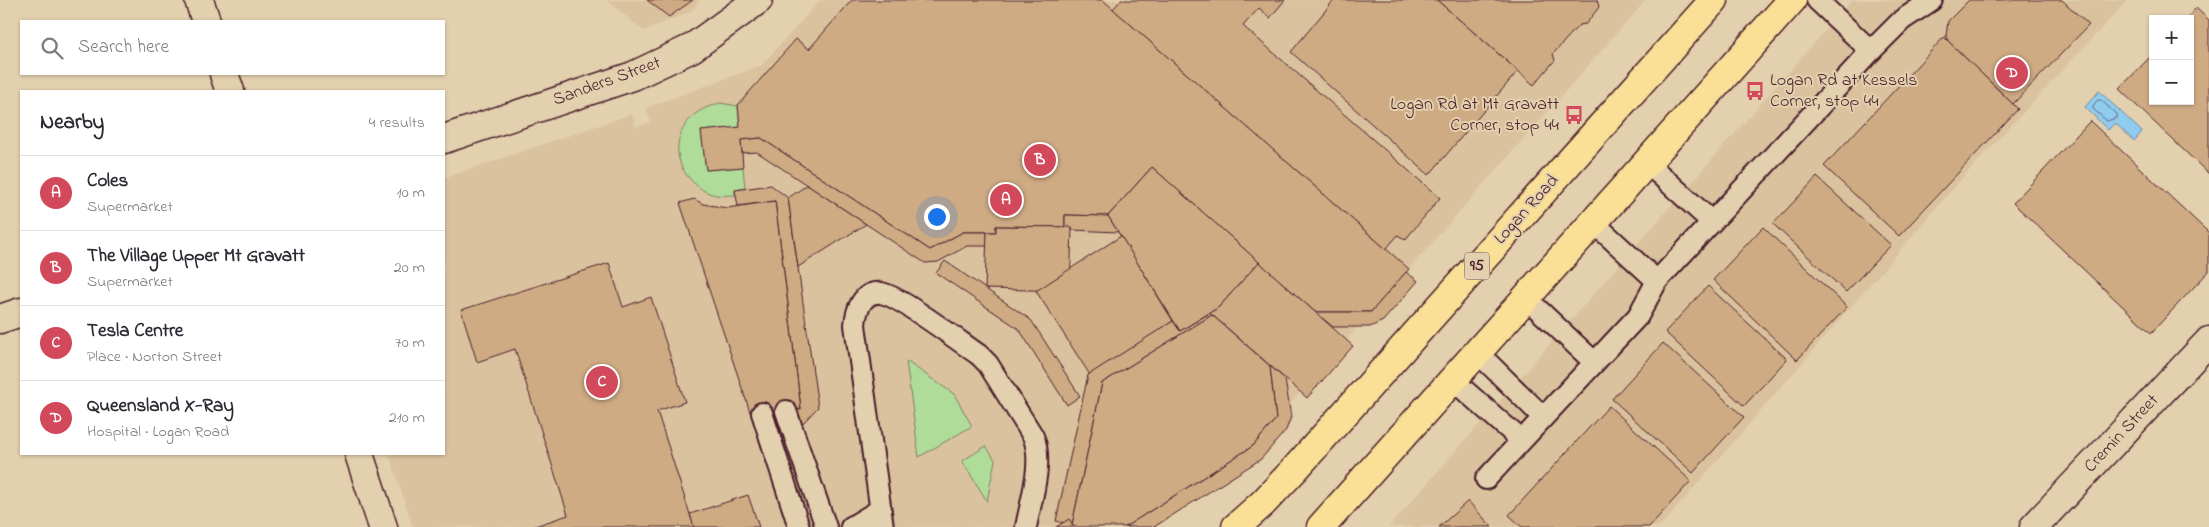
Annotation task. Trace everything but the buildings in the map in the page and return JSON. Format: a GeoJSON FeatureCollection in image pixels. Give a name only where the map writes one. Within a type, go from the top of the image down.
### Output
{"type":"FeatureCollection","features":[{"type":"Feature","properties":{"kind":"main road","name":"Logan Road"},"geometry":{"type":"LineString","coordinates":[[1236,527],[1263,503],[1308,455],[1714,0]]}},
{"type":"Feature","properties":{"kind":"main road"},"geometry":{"type":"LineString","coordinates":[[1321,527],[1792,0]]}},
{"type":"Feature","properties":{"kind":"street"},"geometry":{"type":"LineString","coordinates":[[199,0],[206,20]]}},
{"type":"Feature","properties":{"kind":"street","name":"Sanders Street"},"geometry":{"type":"LineString","coordinates":[[445,139],[633,76],[656,66],[692,48],[758,0]]}},
{"type":"Feature","properties":{"kind":"street"},"geometry":{"type":"LineString","coordinates":[[224,75],[230,90]]}},
{"type":"Feature","properties":{"kind":"street"},"geometry":{"type":"LineString","coordinates":[[0,319],[20,312]]}},
{"type":"Feature","properties":{"kind":"street","name":"Cremin Street"},"geometry":{"type":"LineString","coordinates":[[2034,527],[2209,341]]}},
{"type":"Feature","properties":{"kind":"street"},"geometry":{"type":"LineString","coordinates":[[359,455],[383,527]]}},
{"type":"Feature","properties":{"kind":"lane"},"geometry":{"type":"LineString","coordinates":[[1817,0],[1871,51]]}},
{"type":"Feature","properties":{"kind":"lane"},"geometry":{"type":"LineString","coordinates":[[1486,478],[1638,316],[1657,281],[1871,51],[1902,20],[1932,0]]}},
{"type":"Feature","properties":{"kind":"lane"},"geometry":{"type":"LineString","coordinates":[[1646,162],[1712,222]]}},
{"type":"Feature","properties":{"kind":"lane"},"geometry":{"type":"LineString","coordinates":[[1593,222],[1657,281]]}},
{"type":"Feature","properties":{"kind":"lane"},"geometry":{"type":"LineString","coordinates":[[851,527],[882,518],[856,325],[856,312],[862,301],[869,296],[879,293],[902,302],[980,355],[988,364],[1034,436],[1038,448],[1038,460],[1026,527]]}},
{"type":"Feature","properties":{"kind":"lane"},"geometry":{"type":"LineString","coordinates":[[1526,298],[1594,362]]}},
{"type":"Feature","properties":{"kind":"lane"},"geometry":{"type":"LineString","coordinates":[[1478,353],[1543,417]]}},
{"type":"Feature","properties":{"kind":"lane"},"geometry":{"type":"LineString","coordinates":[[1454,380],[1521,440]]}},
{"type":"Feature","properties":{"kind":"lane"},"geometry":{"type":"LineString","coordinates":[[786,411],[826,527]]}},
{"type":"Feature","properties":{"kind":"lane"},"geometry":{"type":"LineString","coordinates":[[762,413],[799,527]]}},
{"type":"Feature","properties":{"kind":"shaded area"},"geometry":{"type":"Polygon","coordinates":[[[606,0],[700,0],[690,12],[644,31],[606,0]]]}},
{"type":"Feature","properties":{"kind":"shaded area"},"geometry":{"type":"Polygon","coordinates":[[[820,0],[1646,0],[1253,446],[1121,527],[413,527],[389,455],[445,455],[445,178],[632,114],[636,127],[651,122],[646,108],[762,65],[820,0]]]}},
{"type":"Feature","properties":{"kind":"shaded area"},"geometry":{"type":"Polygon","coordinates":[[[1852,0],[2128,0],[1965,175],[1660,527],[1389,527],[1852,0]]]}},
{"type":"Feature","properties":{"kind":"green space"},"geometry":{"type":"Polygon","coordinates":[[[720,103],[738,106],[740,127],[701,131],[706,170],[743,167],[745,188],[735,190],[735,195],[708,193],[696,185],[684,172],[678,156],[679,139],[686,124],[698,112],[720,103]]]}},
{"type":"Feature","properties":{"kind":"green space"},"geometry":{"type":"Polygon","coordinates":[[[906,361],[954,394],[972,426],[919,457],[906,361]]]}},
{"type":"Feature","properties":{"kind":"green space"},"geometry":{"type":"Polygon","coordinates":[[[986,446],[995,460],[987,501],[962,461],[986,446]]]}},
{"type":"Feature","properties":{"kind":"water"},"geometry":{"type":"Polygon","coordinates":[[[2099,91],[2142,132],[2134,141],[2115,123],[2108,130],[2085,107],[2099,91]]]}},
{"type":"Feature","properties":{"kind":"place","name":"Queensland X-Ray"},"geometry":{"type":"Point","coordinates":[2012,73]}},
{"type":"Feature","properties":{"kind":"place","name":"Logan Rd at Kessels Corner, stop 44"},"geometry":{"type":"Point","coordinates":[1755,91]}},
{"type":"Feature","properties":{"kind":"place","name":"Logan Rd at Mt Gravatt Corner, stop 44"},"geometry":{"type":"Point","coordinates":[1574,115]}},
{"type":"Feature","properties":{"kind":"place","name":"The Village Upper Mt Gravatt"},"geometry":{"type":"Point","coordinates":[1040,160]}},
{"type":"Feature","properties":{"kind":"place","name":"Coles"},"geometry":{"type":"Point","coordinates":[1006,200]}},
{"type":"Feature","properties":{"kind":"place","name":"Tesla Centre"},"geometry":{"type":"Point","coordinates":[602,382]}}]}
